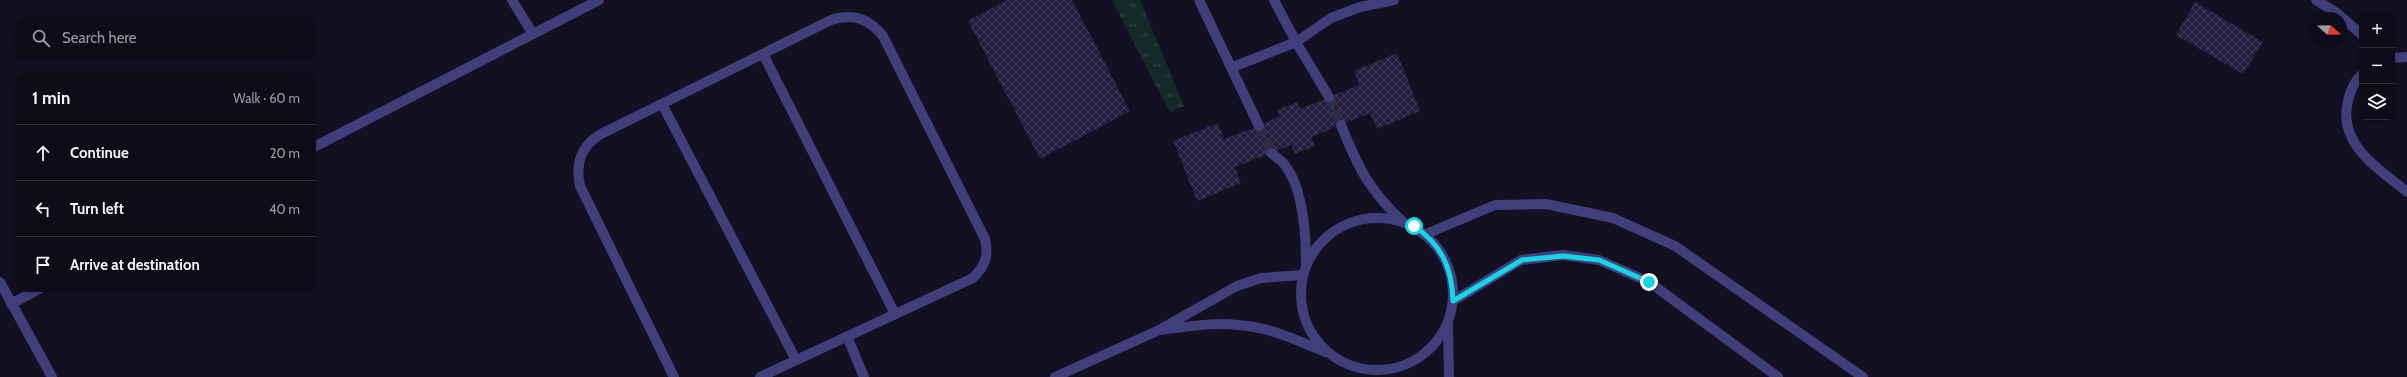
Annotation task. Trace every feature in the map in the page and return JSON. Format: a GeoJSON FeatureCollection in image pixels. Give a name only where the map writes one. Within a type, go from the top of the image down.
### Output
{"type":"FeatureCollection","features":[{"type":"Feature","properties":{"kind":"street"},"geometry":{"type":"LineString","coordinates":[[512,0],[533,34]]}},
{"type":"Feature","properties":{"kind":"street"},"geometry":{"type":"LineString","coordinates":[[316,146],[599,0]]}},
{"type":"Feature","properties":{"kind":"street"},"geometry":{"type":"LineString","coordinates":[[1199,0],[1233,67],[1259,126]]}},
{"type":"Feature","properties":{"kind":"street"},"geometry":{"type":"LineString","coordinates":[[1274,0],[1296,42],[1329,97]]}},
{"type":"Feature","properties":{"kind":"street"},"geometry":{"type":"LineString","coordinates":[[1233,67],[1296,42],[1331,18],[1360,7],[1394,0]]}},
{"type":"Feature","properties":{"kind":"street"},"geometry":{"type":"LineString","coordinates":[[2316,0],[2337,13],[2359,32]]}},
{"type":"Feature","properties":{"kind":"street"},"geometry":{"type":"LineString","coordinates":[[674,377],[580,186],[578,176],[580,156],[592,140],[763,54],[843,17],[860,18],[875,27],[882,36],[986,239],[986,261],[980,271],[972,278],[760,377]]}},
{"type":"Feature","properties":{"kind":"street"},"geometry":{"type":"LineString","coordinates":[[763,54],[895,314]]}},
{"type":"Feature","properties":{"kind":"street"},"geometry":{"type":"LineString","coordinates":[[2395,58],[2407,57]]}},
{"type":"Feature","properties":{"kind":"street"},"geometry":{"type":"LineString","coordinates":[[2359,78],[2350,92],[2346,109],[2347,127],[2354,144],[2407,192]]}},
{"type":"Feature","properties":{"kind":"street"},"geometry":{"type":"LineString","coordinates":[[662,104],[796,360]]}},
{"type":"Feature","properties":{"kind":"street"},"geometry":{"type":"LineString","coordinates":[[1341,125],[1356,163],[1368,184],[1384,204],[1402,221],[1426,234],[1439,248],[1448,264],[1453,282],[1453,301],[1448,323],[1449,377]]}},
{"type":"Feature","properties":{"kind":"street"},"geometry":{"type":"LineString","coordinates":[[1271,153],[1286,165],[1296,190],[1304,224],[1304,270],[1300,296],[1304,318],[1314,338],[1328,354]]}},
{"type":"Feature","properties":{"kind":"street"},"geometry":{"type":"LineString","coordinates":[[1426,234],[1495,206],[1546,204],[1613,218],[1675,246],[1864,377]]}},
{"type":"Feature","properties":{"kind":"street"},"geometry":{"type":"LineString","coordinates":[[1304,270],[1315,249],[1328,234],[1345,224],[1363,218],[1383,217],[1402,221]]}},
{"type":"Feature","properties":{"kind":"street"},"geometry":{"type":"LineString","coordinates":[[1453,301],[1522,260],[1563,256],[1599,260],[1649,282],[1778,377]]}},
{"type":"Feature","properties":{"kind":"street"},"geometry":{"type":"LineString","coordinates":[[1055,377],[1157,331],[1237,286],[1262,278],[1304,270]]}},
{"type":"Feature","properties":{"kind":"street"},"geometry":{"type":"LineString","coordinates":[[0,282],[52,377]]}},
{"type":"Feature","properties":{"kind":"street"},"geometry":{"type":"LineString","coordinates":[[11,304],[34,292]]}},
{"type":"Feature","properties":{"kind":"street"},"geometry":{"type":"LineString","coordinates":[[1157,331],[1208,325],[1237,324],[1285,335],[1349,365],[1365,370],[1382,371],[1414,361],[1432,347],[1448,323]]}},
{"type":"Feature","properties":{"kind":"street"},"geometry":{"type":"LineString","coordinates":[[847,336],[864,377]]}},
{"type":"Feature","properties":{"kind":"street"},"geometry":{"type":"LineString","coordinates":[[1349,365],[1362,377]]}},
{"type":"Feature","properties":{"kind":"green space"},"geometry":{"type":"Polygon","coordinates":[[[1112,0],[1140,0],[1184,106],[1170,113],[1112,0]]]}},
{"type":"Feature","properties":{"kind":"building"},"geometry":{"type":"Polygon","coordinates":[[[1007,0],[1072,0],[1130,111],[1040,159],[968,21],[1007,0]]]}},
{"type":"Feature","properties":{"kind":"building"},"geometry":{"type":"Polygon","coordinates":[[[2195,2],[2263,42],[2243,74],[2176,35],[2195,2]]]}},
{"type":"Feature","properties":{"kind":"building"},"geometry":{"type":"Polygon","coordinates":[[[1397,53],[1420,111],[1377,129],[1370,113],[1311,137],[1315,146],[1295,154],[1291,145],[1235,167],[1241,183],[1197,201],[1173,141],[1218,123],[1224,139],[1259,126],[1280,116],[1277,110],[1297,102],[1300,109],[1359,85],[1354,71],[1397,53]]]}},
{"type":"Feature","properties":{"kind":"tunnel"},"geometry":{"type":"LineString","coordinates":[[1329,97],[1341,125]]}},
{"type":"Feature","properties":{"kind":"tunnel"},"geometry":{"type":"LineString","coordinates":[[1259,126],[1271,153]]}},
{"type":"Feature","properties":{"kind":"route"},"geometry":{"type":"LineString","coordinates":[[1414,226],[1426,234],[1439,248],[1448,264],[1453,282],[1453,301],[1522,260],[1563,256],[1599,260],[1649,282]]}}]}
